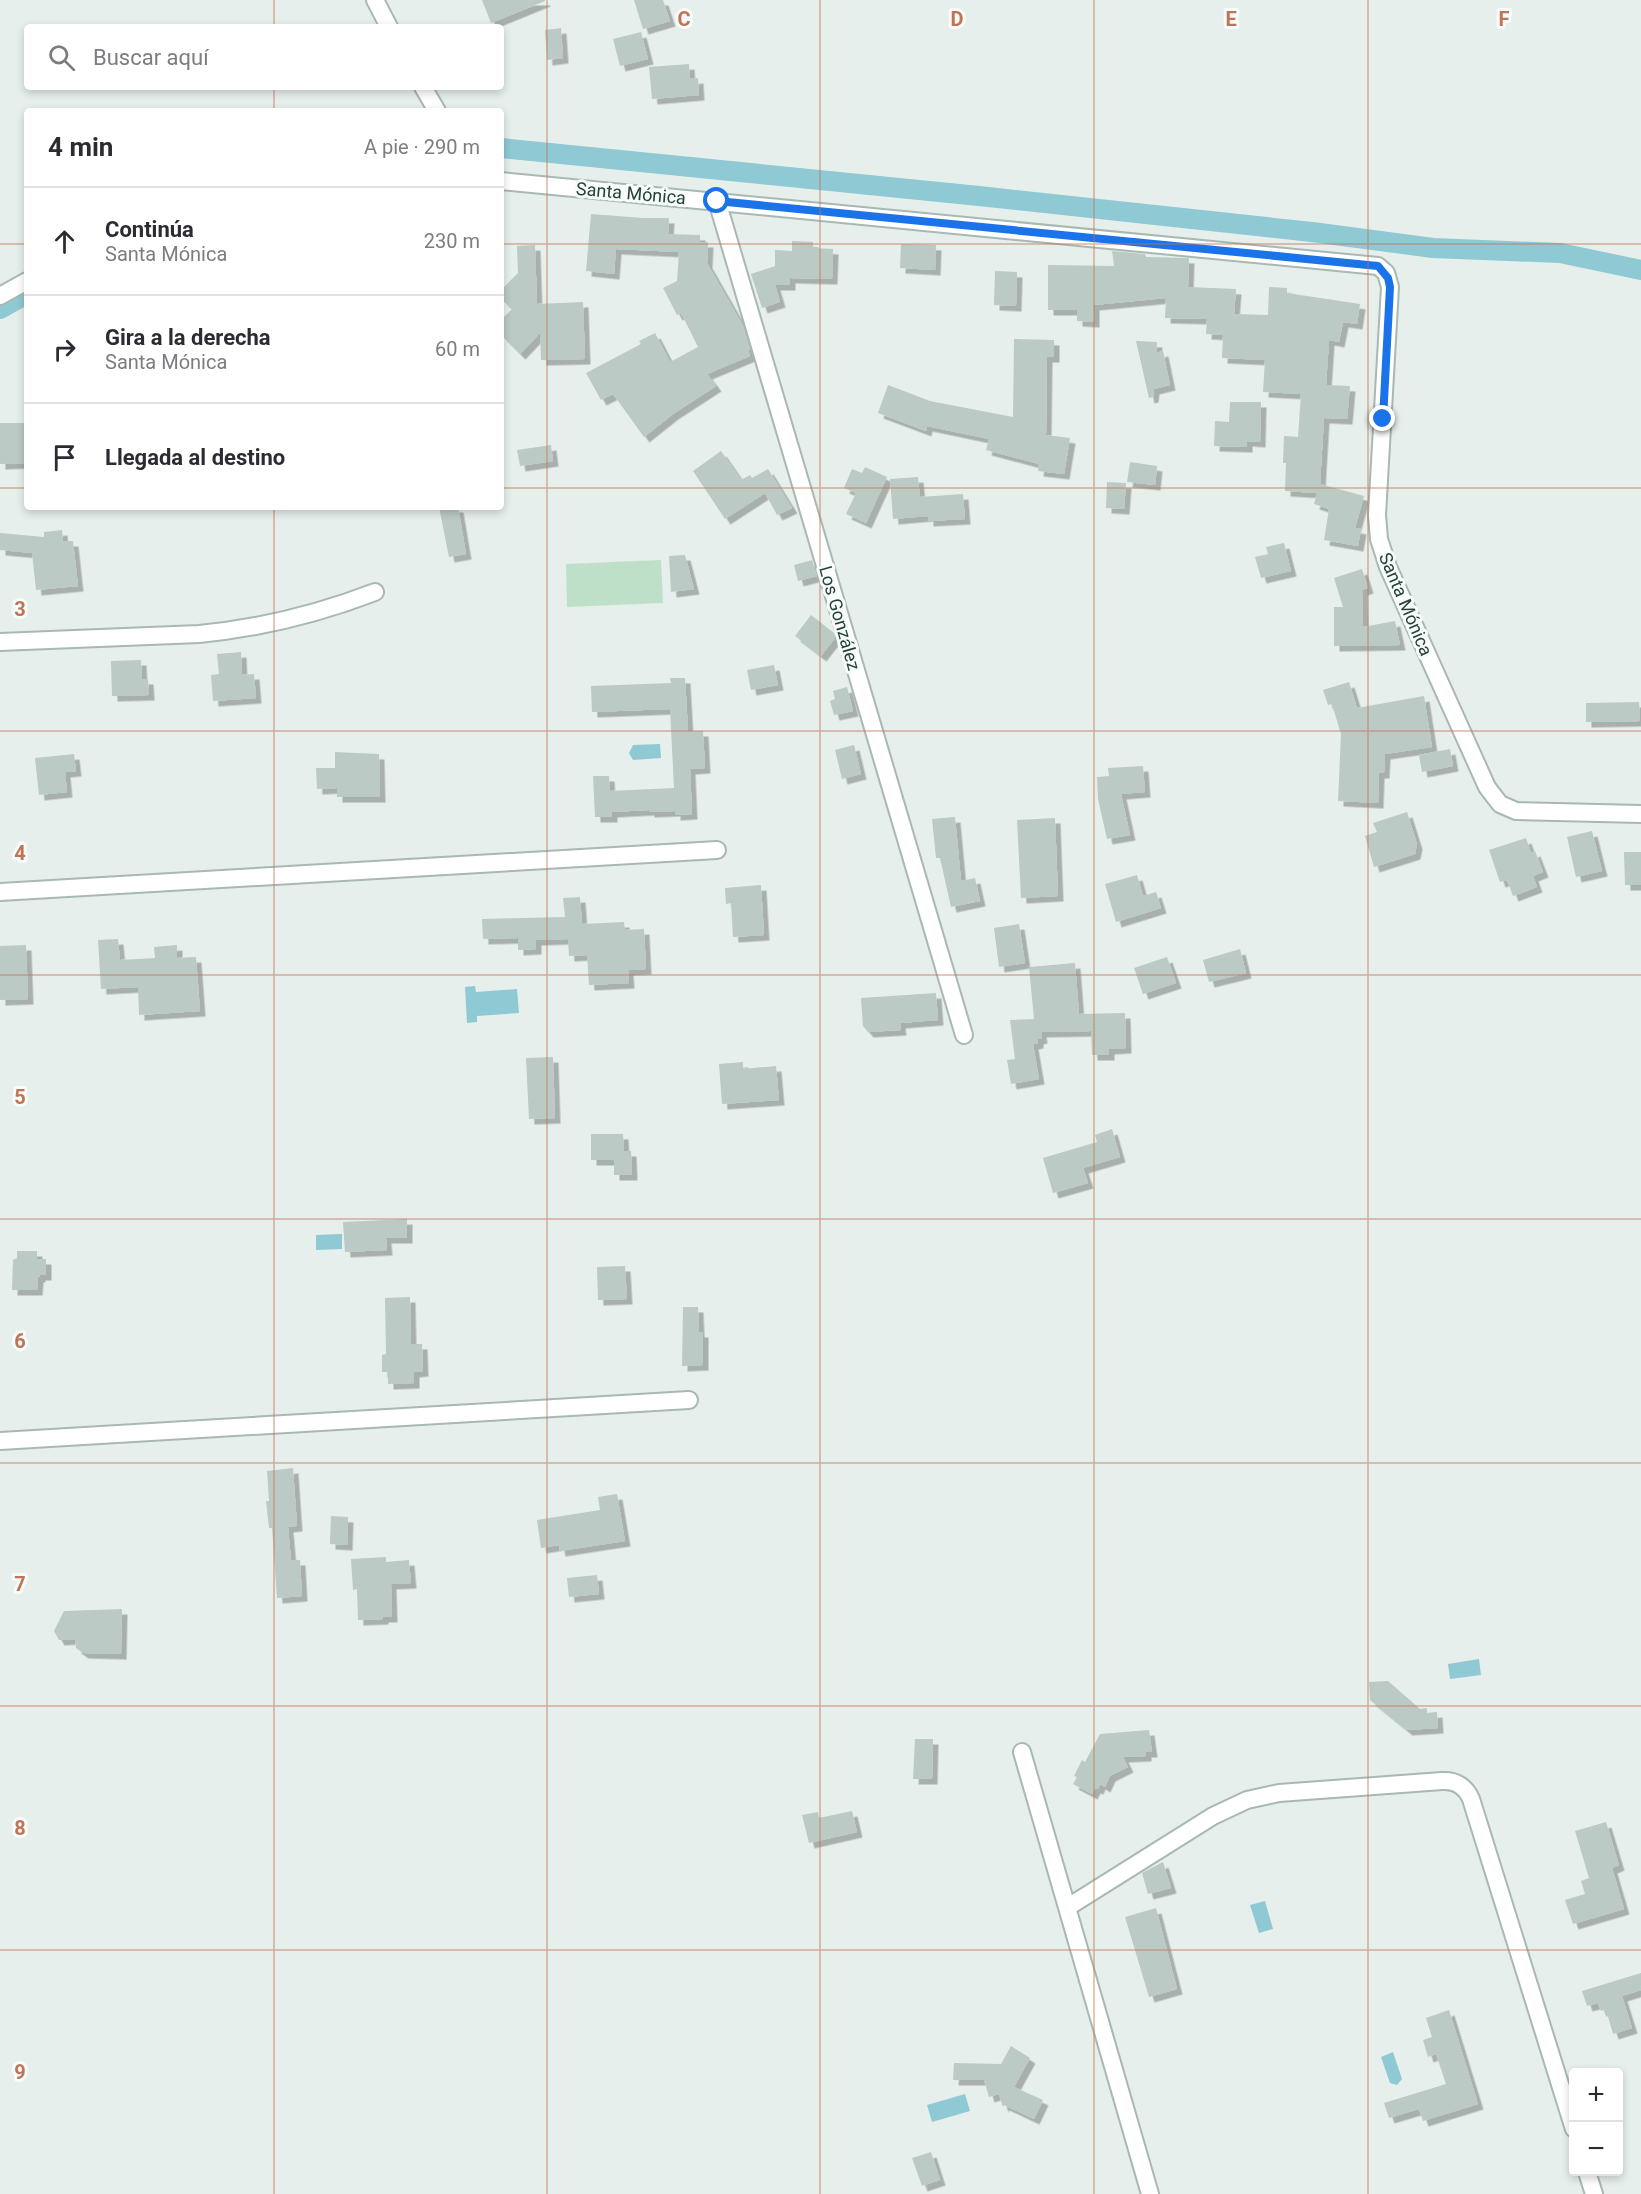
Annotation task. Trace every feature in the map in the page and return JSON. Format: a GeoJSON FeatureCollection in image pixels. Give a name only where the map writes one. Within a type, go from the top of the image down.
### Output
{"type":"FeatureCollection","features":[{"type":"Feature","properties":{"kind":"street"},"geometry":{"type":"LineString","coordinates":[[375,0],[387,24]]}},
{"type":"Feature","properties":{"kind":"street"},"geometry":{"type":"LineString","coordinates":[[425,90],[435,108]]}},
{"type":"Feature","properties":{"kind":"street","name":"Santa Mónica"},"geometry":{"type":"LineString","coordinates":[[504,181],[1378,266],[1388,278],[1390,287],[1377,515],[1379,539],[1388,567],[1487,787],[1500,804],[1516,811],[1641,814]]}},
{"type":"Feature","properties":{"kind":"street","name":"Los González"},"geometry":{"type":"LineString","coordinates":[[717,201],[964,1035]]}},
{"type":"Feature","properties":{"kind":"street"},"geometry":{"type":"LineString","coordinates":[[0,296],[24,283]]}},
{"type":"Feature","properties":{"kind":"street"},"geometry":{"type":"LineString","coordinates":[[0,642],[230,631],[300,618],[375,592]]}},
{"type":"Feature","properties":{"kind":"street"},"geometry":{"type":"LineString","coordinates":[[0,892],[717,850]]}},
{"type":"Feature","properties":{"kind":"street"},"geometry":{"type":"LineString","coordinates":[[0,1441],[688,1400]]}},
{"type":"Feature","properties":{"kind":"street"},"geometry":{"type":"LineString","coordinates":[[1022,1752],[1150,2194]]}},
{"type":"Feature","properties":{"kind":"street"},"geometry":{"type":"LineString","coordinates":[[1068,1907],[1214,1816],[1247,1800],[1279,1793],[1454,1782],[1465,1788],[1471,1799],[1572,2122]]}},
{"type":"Feature","properties":{"kind":"street"},"geometry":{"type":"LineString","coordinates":[[1588,2176],[1593,2194]]}},
{"type":"Feature","properties":{"kind":"green space"},"geometry":{"type":"Polygon","coordinates":[[[661,560],[663,603],[567,607],[566,564],[661,560]]]}},
{"type":"Feature","properties":{"kind":"water"},"geometry":{"type":"Polygon","coordinates":[[[660,744],[661,758],[633,760],[629,753],[633,745],[660,744]]]}},
{"type":"Feature","properties":{"kind":"water"},"geometry":{"type":"Polygon","coordinates":[[[475,986],[476,992],[517,989],[519,1013],[477,1016],[477,1022],[467,1023],[465,987],[475,986]]]}},
{"type":"Feature","properties":{"kind":"water"},"geometry":{"type":"Polygon","coordinates":[[[342,1234],[342,1249],[316,1250],[316,1235],[342,1234]]]}},
{"type":"Feature","properties":{"kind":"water"},"geometry":{"type":"Polygon","coordinates":[[[1479,1659],[1481,1675],[1450,1679],[1448,1664],[1479,1659]]]}},
{"type":"Feature","properties":{"kind":"water"},"geometry":{"type":"Polygon","coordinates":[[[1265,1901],[1273,1929],[1259,1933],[1250,1905],[1265,1901]]]}},
{"type":"Feature","properties":{"kind":"water"},"geometry":{"type":"Polygon","coordinates":[[[1393,2052],[1402,2079],[1397,2085],[1390,2083],[1381,2057],[1393,2052]]]}},
{"type":"Feature","properties":{"kind":"water"},"geometry":{"type":"Polygon","coordinates":[[[965,2094],[970,2111],[932,2122],[927,2105],[965,2094]]]}},
{"type":"Feature","properties":{"kind":"building"},"geometry":{"type":"Polygon","coordinates":[[[482,0],[545,0],[545,1],[491,23],[482,0]]]}},
{"type":"Feature","properties":{"kind":"building"},"geometry":{"type":"Polygon","coordinates":[[[634,0],[663,0],[670,21],[643,29],[634,0]]]}},
{"type":"Feature","properties":{"kind":"building"},"geometry":{"type":"Polygon","coordinates":[[[561,28],[563,58],[547,60],[545,30],[561,28]]]}},
{"type":"Feature","properties":{"kind":"building"},"geometry":{"type":"Polygon","coordinates":[[[641,32],[648,59],[620,66],[613,39],[641,32]]]}},
{"type":"Feature","properties":{"kind":"building"},"geometry":{"type":"Polygon","coordinates":[[[689,64],[690,79],[698,78],[699,95],[652,99],[649,67],[689,64]]]}},
{"type":"Feature","properties":{"kind":"building"},"geometry":{"type":"Polygon","coordinates":[[[591,214],[669,218],[668,234],[700,235],[700,242],[708,242],[707,263],[743,326],[750,349],[748,350],[750,356],[707,374],[716,386],[673,414],[644,437],[613,394],[601,400],[586,373],[641,344],[639,341],[655,333],[670,362],[698,347],[681,313],[677,315],[663,288],[677,281],[679,252],[616,249],[614,274],[586,271],[591,214]]]}},
{"type":"Feature","properties":{"kind":"building"},"geometry":{"type":"Polygon","coordinates":[[[792,241],[813,242],[813,248],[833,249],[832,279],[790,278],[790,285],[775,285],[780,302],[762,308],[751,274],[775,266],[775,250],[792,251],[792,241]]]}},
{"type":"Feature","properties":{"kind":"building"},"geometry":{"type":"Polygon","coordinates":[[[901,244],[936,245],[935,270],[900,268],[901,244]]]}},
{"type":"Feature","properties":{"kind":"building"},"geometry":{"type":"Polygon","coordinates":[[[535,245],[537,304],[583,302],[585,359],[541,360],[540,333],[520,354],[504,338],[504,317],[512,309],[504,302],[504,287],[518,273],[517,246],[535,245]]]}},
{"type":"Feature","properties":{"kind":"building"},"geometry":{"type":"Polygon","coordinates":[[[1112,251],[1145,254],[1146,257],[1189,258],[1188,287],[1236,289],[1234,314],[1268,315],[1269,287],[1287,288],[1287,293],[1360,304],[1357,324],[1343,322],[1339,342],[1329,340],[1326,385],[1350,386],[1347,419],[1324,418],[1320,484],[1364,496],[1355,528],[1361,529],[1358,546],[1324,540],[1329,509],[1314,504],[1317,493],[1285,491],[1284,436],[1298,437],[1301,394],[1263,392],[1265,360],[1222,358],[1223,335],[1206,334],[1207,319],[1165,318],[1166,298],[1094,305],[1094,322],[1077,321],[1077,310],[1048,310],[1048,265],[1114,266],[1112,251]]]}},
{"type":"Feature","properties":{"kind":"building"},"geometry":{"type":"Polygon","coordinates":[[[995,271],[1017,272],[1016,306],[994,305],[995,271]]]}},
{"type":"Feature","properties":{"kind":"building"},"geometry":{"type":"Polygon","coordinates":[[[1014,339],[1054,340],[1054,357],[1047,357],[1046,435],[1070,438],[1064,474],[1038,471],[1039,464],[986,450],[989,439],[927,426],[926,431],[878,413],[888,385],[930,401],[1013,417],[1014,339]]]}},
{"type":"Feature","properties":{"kind":"building"},"geometry":{"type":"Polygon","coordinates":[[[1136,341],[1157,342],[1156,353],[1163,351],[1170,385],[1154,389],[1153,397],[1149,398],[1136,341]]]}},
{"type":"Feature","properties":{"kind":"building"},"geometry":{"type":"Polygon","coordinates":[[[1230,402],[1261,402],[1260,442],[1247,441],[1247,447],[1214,446],[1215,421],[1229,422],[1230,402]]]}},
{"type":"Feature","properties":{"kind":"building"},"geometry":{"type":"Polygon","coordinates":[[[0,423],[24,423],[24,463],[0,464],[0,423]]]}},
{"type":"Feature","properties":{"kind":"building"},"geometry":{"type":"Polygon","coordinates":[[[551,445],[553,461],[520,466],[517,450],[551,445]]]}},
{"type":"Feature","properties":{"kind":"building"},"geometry":{"type":"Polygon","coordinates":[[[721,451],[741,480],[750,475],[752,478],[768,469],[792,508],[777,515],[765,493],[725,519],[693,471],[721,451]]]}},
{"type":"Feature","properties":{"kind":"building"},"geometry":{"type":"Polygon","coordinates":[[[1130,462],[1157,466],[1155,485],[1127,482],[1130,462]]]}},
{"type":"Feature","properties":{"kind":"building"},"geometry":{"type":"Polygon","coordinates":[[[865,467],[887,477],[866,523],[846,514],[856,493],[844,488],[852,469],[862,473],[865,467]]]}},
{"type":"Feature","properties":{"kind":"building"},"geometry":{"type":"Polygon","coordinates":[[[918,477],[920,497],[963,494],[965,519],[928,521],[928,516],[893,519],[890,479],[918,477]]]}},
{"type":"Feature","properties":{"kind":"building"},"geometry":{"type":"Polygon","coordinates":[[[1107,482],[1126,483],[1124,509],[1106,508],[1107,482]]]}},
{"type":"Feature","properties":{"kind":"building"},"geometry":{"type":"Polygon","coordinates":[[[440,510],[459,510],[466,554],[449,557],[440,510]]]}},
{"type":"Feature","properties":{"kind":"building"},"geometry":{"type":"Polygon","coordinates":[[[62,530],[63,541],[73,541],[78,586],[36,590],[32,553],[0,550],[0,533],[44,537],[44,532],[62,530]]]}},
{"type":"Feature","properties":{"kind":"building"},"geometry":{"type":"Polygon","coordinates":[[[1284,543],[1291,571],[1261,578],[1255,557],[1268,554],[1266,547],[1284,543]]]}},
{"type":"Feature","properties":{"kind":"building"},"geometry":{"type":"Polygon","coordinates":[[[685,555],[694,589],[671,592],[669,556],[685,555]]]}},
{"type":"Feature","properties":{"kind":"building"},"geometry":{"type":"Polygon","coordinates":[[[812,560],[817,576],[798,581],[794,565],[812,560]]]}},
{"type":"Feature","properties":{"kind":"building"},"geometry":{"type":"Polygon","coordinates":[[[1362,569],[1368,588],[1362,590],[1363,627],[1395,621],[1400,645],[1334,646],[1334,607],[1343,607],[1334,578],[1362,569]]]}},
{"type":"Feature","properties":{"kind":"building"},"geometry":{"type":"Polygon","coordinates":[[[811,615],[834,633],[835,638],[821,656],[795,636],[811,615]]]}},
{"type":"Feature","properties":{"kind":"building"},"geometry":{"type":"Polygon","coordinates":[[[241,652],[242,675],[254,674],[256,698],[213,701],[211,675],[219,674],[217,654],[241,652]]]}},
{"type":"Feature","properties":{"kind":"building"},"geometry":{"type":"Polygon","coordinates":[[[141,660],[142,679],[148,679],[149,695],[112,696],[111,661],[141,660]]]}},
{"type":"Feature","properties":{"kind":"building"},"geometry":{"type":"Polygon","coordinates":[[[774,665],[778,685],[751,690],[747,670],[774,665]]]}},
{"type":"Feature","properties":{"kind":"building"},"geometry":{"type":"Polygon","coordinates":[[[670,678],[685,678],[688,731],[703,731],[705,768],[690,769],[692,814],[675,815],[675,811],[649,812],[649,810],[612,812],[612,817],[595,817],[593,776],[609,776],[610,791],[674,788],[670,709],[592,712],[591,686],[671,683],[670,678]]]}},
{"type":"Feature","properties":{"kind":"building"},"geometry":{"type":"Polygon","coordinates":[[[1349,682],[1357,708],[1424,696],[1432,747],[1385,754],[1384,773],[1379,773],[1378,803],[1338,801],[1341,734],[1332,704],[1328,705],[1323,690],[1349,682]]]}},
{"type":"Feature","properties":{"kind":"building"},"geometry":{"type":"Polygon","coordinates":[[[847,687],[853,711],[834,715],[830,701],[835,699],[833,691],[847,687]]]}},
{"type":"Feature","properties":{"kind":"building"},"geometry":{"type":"Polygon","coordinates":[[[1639,702],[1640,721],[1586,722],[1586,703],[1639,702]]]}},
{"type":"Feature","properties":{"kind":"building"},"geometry":{"type":"Polygon","coordinates":[[[854,745],[861,774],[842,779],[835,750],[854,745]]]}},
{"type":"Feature","properties":{"kind":"building"},"geometry":{"type":"Polygon","coordinates":[[[1450,749],[1453,766],[1422,772],[1419,755],[1450,749]]]}},
{"type":"Feature","properties":{"kind":"building"},"geometry":{"type":"Polygon","coordinates":[[[335,752],[379,754],[380,797],[337,797],[337,788],[317,789],[316,768],[335,768],[335,752]]]}},
{"type":"Feature","properties":{"kind":"building"},"geometry":{"type":"Polygon","coordinates":[[[74,754],[76,771],[65,772],[67,792],[39,795],[35,758],[74,754]]]}},
{"type":"Feature","properties":{"kind":"building"},"geometry":{"type":"Polygon","coordinates":[[[1143,766],[1145,792],[1121,794],[1130,835],[1107,839],[1098,799],[1097,777],[1109,776],[1108,768],[1143,766]]]}},
{"type":"Feature","properties":{"kind":"building"},"geometry":{"type":"Polygon","coordinates":[[[1407,812],[1417,844],[1415,854],[1374,867],[1365,836],[1377,832],[1373,823],[1407,812]]]}},
{"type":"Feature","properties":{"kind":"building"},"geometry":{"type":"Polygon","coordinates":[[[955,817],[961,881],[975,878],[980,901],[951,907],[940,858],[936,858],[932,819],[955,817]]]}},
{"type":"Feature","properties":{"kind":"building"},"geometry":{"type":"Polygon","coordinates":[[[1055,818],[1058,896],[1021,898],[1017,820],[1055,818]]]}},
{"type":"Feature","properties":{"kind":"building"},"geometry":{"type":"Polygon","coordinates":[[[1592,831],[1602,871],[1576,877],[1567,837],[1592,831]]]}},
{"type":"Feature","properties":{"kind":"building"},"geometry":{"type":"Polygon","coordinates":[[[1526,838],[1531,853],[1535,851],[1543,872],[1533,876],[1537,887],[1513,896],[1507,880],[1500,882],[1489,850],[1526,838]]]}},
{"type":"Feature","properties":{"kind":"building"},"geometry":{"type":"Polygon","coordinates":[[[1624,852],[1641,852],[1641,885],[1625,885],[1624,852]]]}},
{"type":"Feature","properties":{"kind":"building"},"geometry":{"type":"Polygon","coordinates":[[[1137,875],[1143,896],[1156,892],[1161,908],[1116,922],[1105,884],[1137,875]]]}},
{"type":"Feature","properties":{"kind":"building"},"geometry":{"type":"Polygon","coordinates":[[[761,885],[764,935],[733,937],[731,903],[726,904],[725,888],[761,885]]]}},
{"type":"Feature","properties":{"kind":"building"},"geometry":{"type":"Polygon","coordinates":[[[580,897],[582,924],[624,922],[625,930],[644,929],[646,969],[628,970],[629,983],[589,985],[587,955],[569,956],[568,939],[536,940],[536,949],[518,950],[518,938],[483,939],[482,919],[565,917],[563,898],[580,897]]]}},
{"type":"Feature","properties":{"kind":"building"},"geometry":{"type":"Polygon","coordinates":[[[1019,924],[1025,963],[999,967],[994,928],[1019,924]]]}},
{"type":"Feature","properties":{"kind":"building"},"geometry":{"type":"Polygon","coordinates":[[[118,939],[120,960],[155,958],[154,947],[177,945],[177,958],[196,957],[200,1011],[139,1015],[138,987],[101,989],[98,940],[118,939]]]}},
{"type":"Feature","properties":{"kind":"building"},"geometry":{"type":"Polygon","coordinates":[[[26,945],[28,999],[0,1000],[0,946],[26,945]]]}},
{"type":"Feature","properties":{"kind":"building"},"geometry":{"type":"Polygon","coordinates":[[[1240,949],[1246,973],[1209,982],[1203,960],[1240,949]]]}},
{"type":"Feature","properties":{"kind":"building"},"geometry":{"type":"Polygon","coordinates":[[[1167,957],[1176,983],[1143,994],[1134,968],[1167,957]]]}},
{"type":"Feature","properties":{"kind":"building"},"geometry":{"type":"Polygon","coordinates":[[[1075,963],[1079,1014],[1125,1013],[1126,1048],[1109,1049],[1109,1055],[1092,1055],[1091,1031],[1041,1032],[1042,1038],[1038,1039],[1038,1043],[1033,1044],[1039,1079],[1011,1084],[1007,1060],[1015,1059],[1010,1020],[1034,1019],[1029,967],[1075,963]]]}},
{"type":"Feature","properties":{"kind":"building"},"geometry":{"type":"Polygon","coordinates":[[[936,993],[938,1020],[900,1023],[901,1030],[868,1032],[863,1026],[861,998],[936,993]]]}},
{"type":"Feature","properties":{"kind":"building"},"geometry":{"type":"Polygon","coordinates":[[[553,1057],[555,1118],[529,1119],[526,1058],[553,1057]]]}},
{"type":"Feature","properties":{"kind":"building"},"geometry":{"type":"Polygon","coordinates":[[[743,1062],[743,1069],[776,1066],[779,1100],[722,1104],[719,1064],[743,1062]]]}},
{"type":"Feature","properties":{"kind":"building"},"geometry":{"type":"Polygon","coordinates":[[[1112,1129],[1120,1157],[1083,1168],[1088,1183],[1053,1193],[1043,1158],[1097,1142],[1095,1135],[1112,1129]]]}},
{"type":"Feature","properties":{"kind":"building"},"geometry":{"type":"Polygon","coordinates":[[[591,1134],[623,1134],[624,1151],[631,1151],[632,1175],[614,1175],[614,1160],[591,1160],[591,1134]]]}},
{"type":"Feature","properties":{"kind":"building"},"geometry":{"type":"Polygon","coordinates":[[[407,1219],[407,1238],[386,1238],[387,1250],[345,1252],[343,1222],[407,1219]]]}},
{"type":"Feature","properties":{"kind":"building"},"geometry":{"type":"Polygon","coordinates":[[[17,1251],[37,1251],[37,1259],[46,1259],[46,1275],[38,1277],[37,1290],[12,1290],[13,1260],[17,1258],[17,1251]]]}},
{"type":"Feature","properties":{"kind":"building"},"geometry":{"type":"Polygon","coordinates":[[[625,1266],[627,1299],[598,1300],[597,1267],[625,1266]]]}},
{"type":"Feature","properties":{"kind":"building"},"geometry":{"type":"Polygon","coordinates":[[[410,1297],[411,1344],[422,1344],[423,1371],[414,1372],[414,1383],[388,1384],[388,1372],[382,1372],[382,1355],[386,1354],[385,1298],[410,1297]]]}},
{"type":"Feature","properties":{"kind":"building"},"geometry":{"type":"Polygon","coordinates":[[[683,1307],[698,1307],[699,1332],[703,1332],[703,1365],[682,1366],[683,1307]]]}},
{"type":"Feature","properties":{"kind":"building"},"geometry":{"type":"Polygon","coordinates":[[[293,1468],[297,1526],[288,1527],[291,1560],[300,1560],[302,1596],[277,1598],[272,1528],[269,1528],[266,1501],[269,1501],[267,1471],[293,1468]]]}},
{"type":"Feature","properties":{"kind":"building"},"geometry":{"type":"Polygon","coordinates":[[[617,1494],[625,1541],[560,1551],[559,1545],[541,1548],[537,1520],[600,1510],[598,1497],[617,1494]]]}},
{"type":"Feature","properties":{"kind":"building"},"geometry":{"type":"Polygon","coordinates":[[[331,1516],[348,1517],[347,1545],[330,1544],[331,1516]]]}},
{"type":"Feature","properties":{"kind":"building"},"geometry":{"type":"Polygon","coordinates":[[[386,1557],[386,1562],[409,1560],[411,1583],[391,1584],[392,1617],[358,1620],[357,1589],[353,1590],[351,1559],[386,1557]]]}},
{"type":"Feature","properties":{"kind":"building"},"geometry":{"type":"Polygon","coordinates":[[[597,1575],[599,1594],[569,1597],[567,1578],[597,1575]]]}},
{"type":"Feature","properties":{"kind":"building"},"geometry":{"type":"Polygon","coordinates":[[[122,1609],[121,1654],[83,1653],[76,1648],[75,1639],[59,1640],[54,1631],[64,1611],[122,1609]]]}},
{"type":"Feature","properties":{"kind":"building"},"geometry":{"type":"Polygon","coordinates":[[[1388,1681],[1420,1709],[1427,1708],[1427,1713],[1437,1712],[1438,1728],[1407,1730],[1370,1700],[1369,1682],[1388,1681]]]}},
{"type":"Feature","properties":{"kind":"building"},"geometry":{"type":"Polygon","coordinates":[[[1149,1730],[1152,1752],[1146,1752],[1146,1756],[1123,1757],[1128,1767],[1110,1776],[1105,1787],[1100,1784],[1092,1794],[1073,1784],[1077,1777],[1074,1776],[1082,1760],[1085,1762],[1100,1734],[1149,1730]]]}},
{"type":"Feature","properties":{"kind":"building"},"geometry":{"type":"Polygon","coordinates":[[[915,1739],[933,1739],[932,1779],[913,1779],[915,1739]]]}},
{"type":"Feature","properties":{"kind":"building"},"geometry":{"type":"Polygon","coordinates":[[[852,1811],[857,1832],[809,1843],[802,1815],[818,1812],[819,1818],[852,1811]]]}},
{"type":"Feature","properties":{"kind":"building"},"geometry":{"type":"Polygon","coordinates":[[[1606,1822],[1619,1865],[1612,1868],[1624,1909],[1573,1924],[1565,1900],[1585,1894],[1581,1881],[1589,1878],[1575,1831],[1606,1822]]]}},
{"type":"Feature","properties":{"kind":"building"},"geometry":{"type":"Polygon","coordinates":[[[1163,1862],[1171,1888],[1148,1894],[1142,1873],[1163,1862]]]}},
{"type":"Feature","properties":{"kind":"building"},"geometry":{"type":"Polygon","coordinates":[[[1156,1908],[1177,1989],[1149,1997],[1125,1917],[1156,1908]]]}},
{"type":"Feature","properties":{"kind":"building"},"geometry":{"type":"Polygon","coordinates":[[[1641,1973],[1641,1990],[1622,1996],[1632,2028],[1613,2034],[1606,2010],[1601,2011],[1598,2003],[1587,2006],[1582,1991],[1641,1973]]]}},
{"type":"Feature","properties":{"kind":"building"},"geometry":{"type":"Polygon","coordinates":[[[1449,2010],[1478,2104],[1423,2121],[1419,2109],[1389,2118],[1384,2103],[1446,2084],[1436,2054],[1428,2057],[1423,2040],[1432,2037],[1426,2018],[1449,2010]]]}},
{"type":"Feature","properties":{"kind":"building"},"geometry":{"type":"Polygon","coordinates":[[[1011,2046],[1030,2058],[1014,2087],[1043,2100],[1034,2119],[1004,2105],[1003,2107],[999,2094],[989,2097],[984,2080],[953,2080],[954,2063],[1001,2064],[1011,2046]]]}},
{"type":"Feature","properties":{"kind":"building"},"geometry":{"type":"Polygon","coordinates":[[[931,2152],[940,2180],[922,2186],[912,2158],[931,2152]]]}},
{"type":"Feature","properties":{"kind":"waterway"},"geometry":{"type":"LineString","coordinates":[[504,148],[979,196],[1312,232],[1433,248],[1560,253],[1641,270]]}},
{"type":"Feature","properties":{"kind":"waterway"},"geometry":{"type":"LineString","coordinates":[[0,309],[24,296]]}},
{"type":"Feature","properties":{"kind":"route"},"geometry":{"type":"LineString","coordinates":[[717,201],[1378,266],[1386,273],[1390,287],[1383,419]]}}]}
